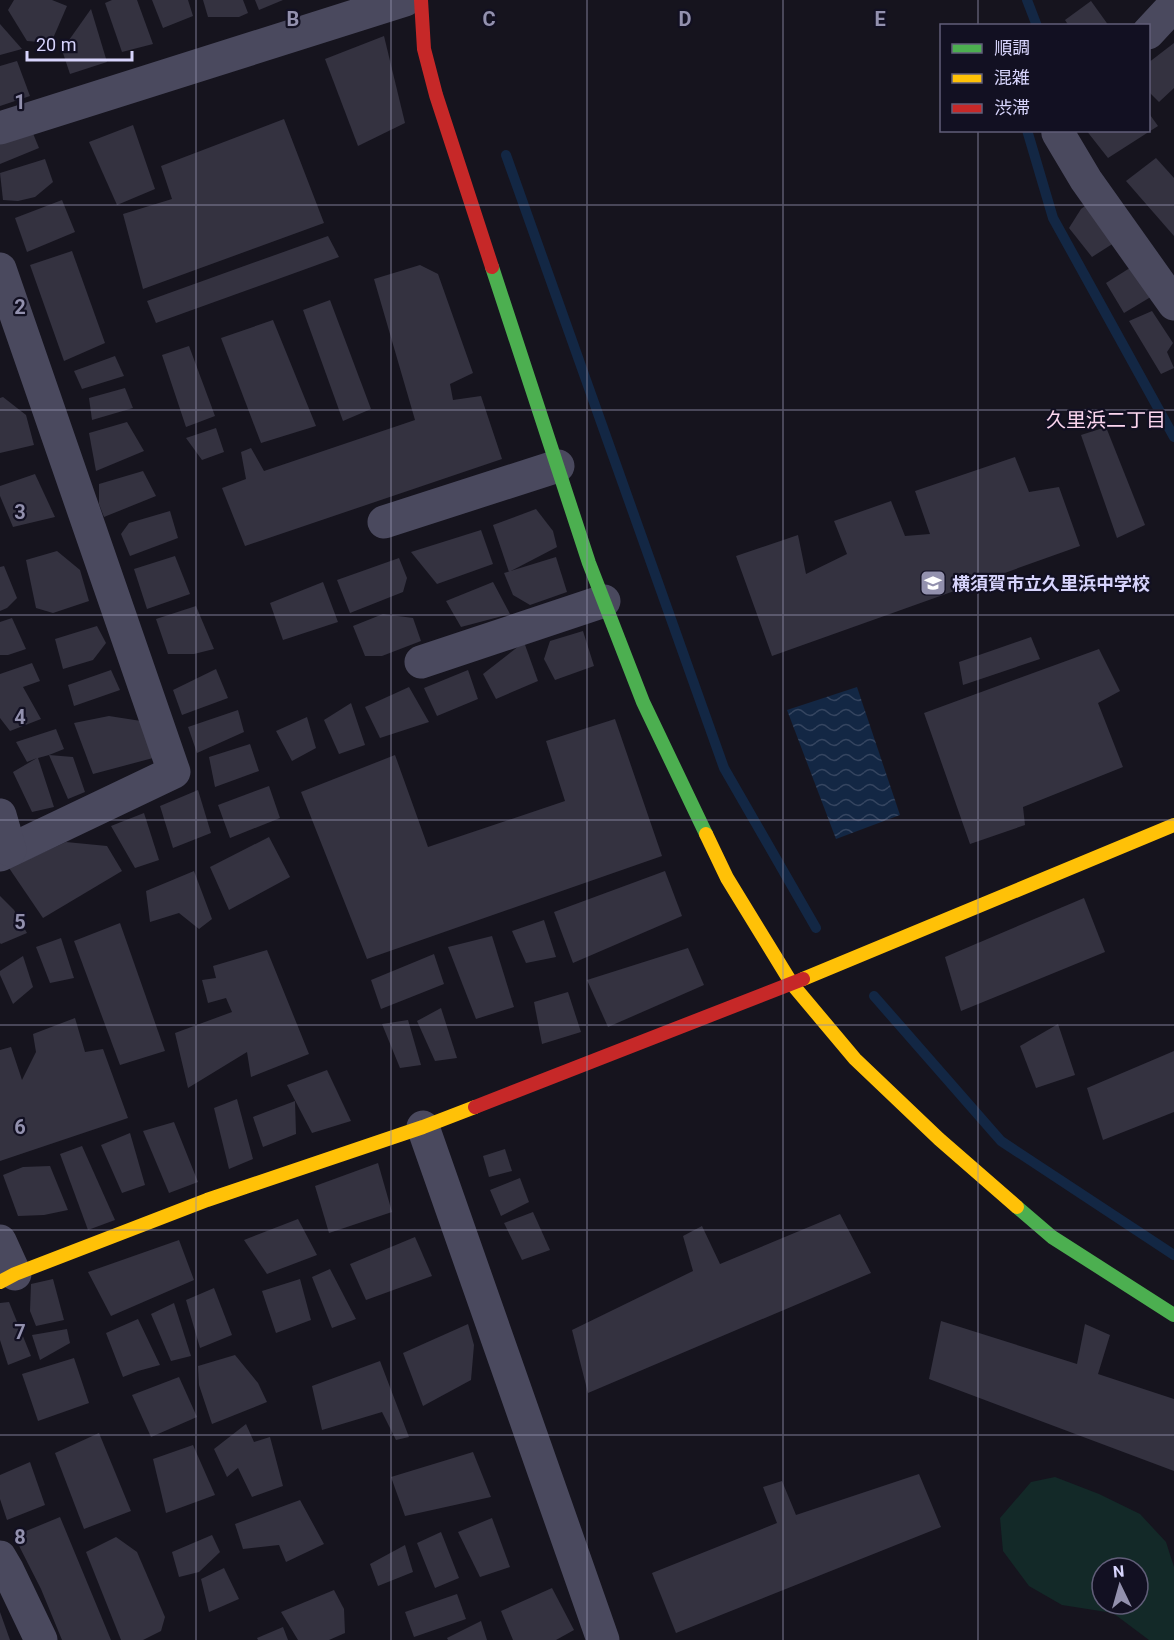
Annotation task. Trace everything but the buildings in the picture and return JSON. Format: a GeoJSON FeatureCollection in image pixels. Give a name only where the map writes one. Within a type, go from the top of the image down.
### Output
{"type":"FeatureCollection","features":[{"type":"Feature","properties":{"kind":"street"},"geometry":{"type":"LineString","coordinates":[[0,128],[405,0]]}},
{"type":"Feature","properties":{"kind":"street"},"geometry":{"type":"LineString","coordinates":[[421,0],[424,49],[436,95],[589,563],[644,702],[727,878],[792,984],[855,1059],[939,1139],[1052,1238],[1174,1315]]}},
{"type":"Feature","properties":{"kind":"street"},"geometry":{"type":"LineString","coordinates":[[1150,32],[1174,5]]}},
{"type":"Feature","properties":{"kind":"street"},"geometry":{"type":"LineString","coordinates":[[1059,132],[1086,180],[1174,304]]}},
{"type":"Feature","properties":{"kind":"street"},"geometry":{"type":"LineString","coordinates":[[0,269],[174,772],[5,852],[0,815]]}},
{"type":"Feature","properties":{"kind":"street"},"geometry":{"type":"LineString","coordinates":[[384,522],[558,466]]}},
{"type":"Feature","properties":{"kind":"street"},"geometry":{"type":"LineString","coordinates":[[421,662],[604,601]]}},
{"type":"Feature","properties":{"kind":"street"},"geometry":{"type":"LineString","coordinates":[[0,1241],[8,1278],[207,1200],[423,1127],[792,984],[1174,825]]}},
{"type":"Feature","properties":{"kind":"street"},"geometry":{"type":"LineString","coordinates":[[423,1127],[603,1640]]}},
{"type":"Feature","properties":{"kind":"street"},"geometry":{"type":"LineString","coordinates":[[0,1557],[41,1640]]}},
{"type":"Feature","properties":{"kind":"green space"},"geometry":{"type":"Polygon","coordinates":[[[1055,1477],[1099,1494],[1140,1514],[1166,1542],[1174,1567],[1174,1640],[1149,1640],[1117,1616],[1150,1616],[1150,1556],[1090,1556],[1090,1609],[1062,1605],[1029,1586],[1003,1551],[1000,1518],[1031,1482],[1055,1477]]]}},
{"type":"Feature","properties":{"kind":"water"},"geometry":{"type":"Polygon","coordinates":[[[857,687],[900,815],[836,839],[787,710],[857,687]]]}},
{"type":"Feature","properties":{"kind":"waterway"},"geometry":{"type":"LineString","coordinates":[[1027,0],[1036,24]]}},
{"type":"Feature","properties":{"kind":"waterway"},"geometry":{"type":"LineString","coordinates":[[1028,132],[1053,218],[1174,437]]}},
{"type":"Feature","properties":{"kind":"waterway"},"geometry":{"type":"LineString","coordinates":[[506,155],[724,768],[816,928]]}},
{"type":"Feature","properties":{"kind":"waterway"},"geometry":{"type":"LineString","coordinates":[[874,996],[1001,1141],[1174,1255]]}},
{"type":"Feature","properties":{"kind":"traffic: fast"},"geometry":{"type":"LineString","coordinates":[[492,267],[589,563],[643,702],[706,834]]}},
{"type":"Feature","properties":{"kind":"traffic: fast"},"geometry":{"type":"LineString","coordinates":[[1017,1207],[1052,1237],[1174,1315]]}},
{"type":"Feature","properties":{"kind":"traffic: slow"},"geometry":{"type":"LineString","coordinates":[[803,979],[1174,825]]}},
{"type":"Feature","properties":{"kind":"traffic: slow"},"geometry":{"type":"LineString","coordinates":[[706,834],[727,878],[792,984],[855,1059],[939,1139],[1017,1207]]}},
{"type":"Feature","properties":{"kind":"traffic: slow"},"geometry":{"type":"LineString","coordinates":[[0,1282],[15,1274],[207,1200],[423,1127],[475,1107]]}},
{"type":"Feature","properties":{"kind":"traffic: jam"},"geometry":{"type":"LineString","coordinates":[[421,0],[424,49],[436,95],[492,267]]}},
{"type":"Feature","properties":{"kind":"traffic: jam"},"geometry":{"type":"LineString","coordinates":[[475,1107],[803,979]]}},
{"type":"Feature","properties":{"kind":"place","name":"横須賀市立久里浜中学校"},"geometry":{"type":"Point","coordinates":[933,583]}},
{"type":"Feature","properties":{"kind":"district","name":"久里浜二丁目"},"geometry":{"type":"Point","coordinates":[1106,420]}}]}
